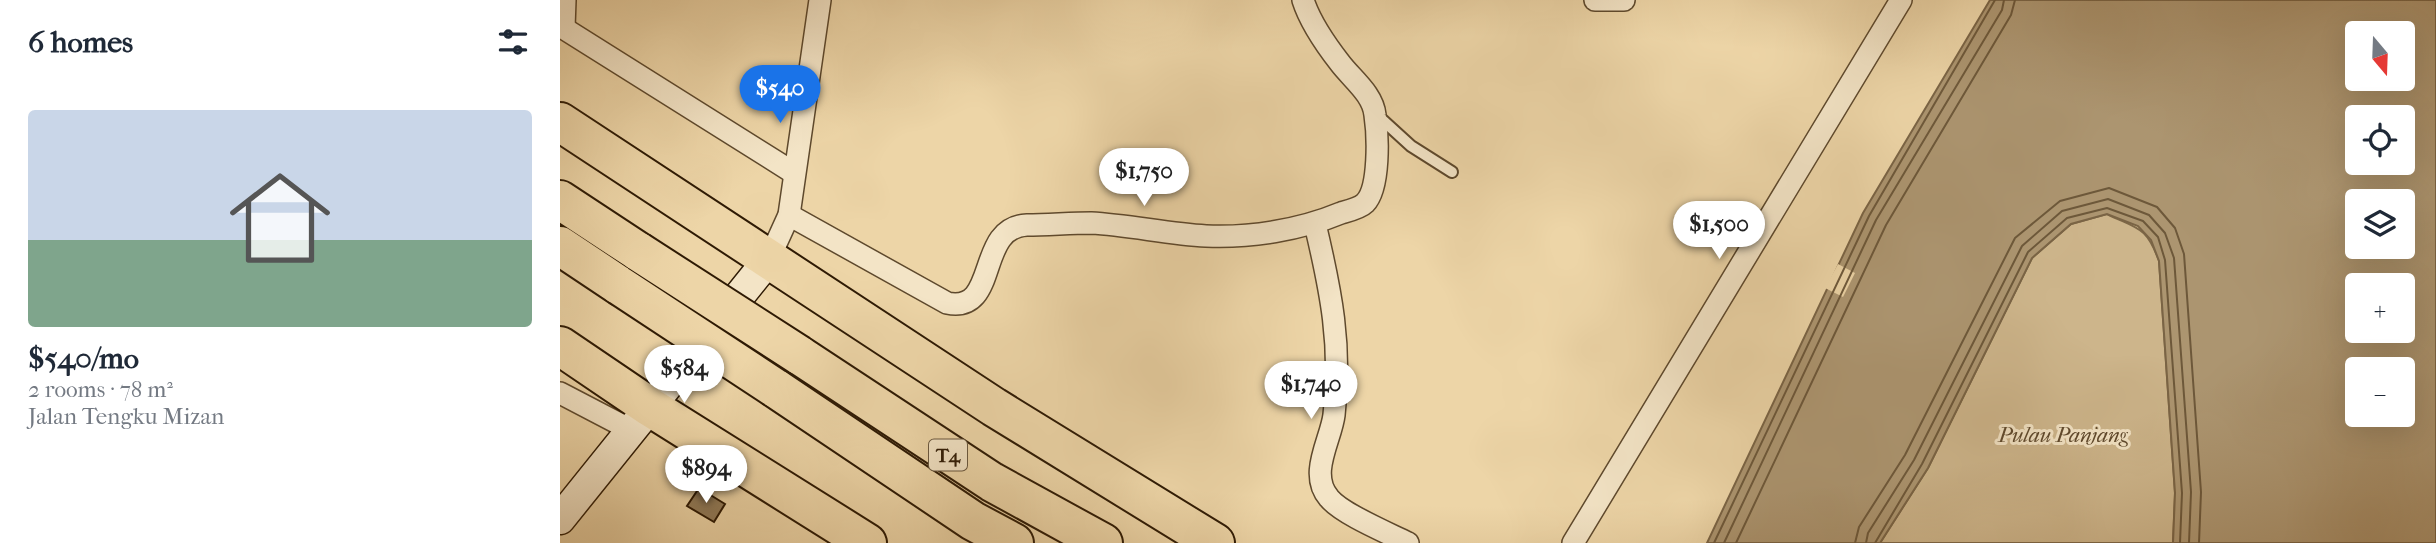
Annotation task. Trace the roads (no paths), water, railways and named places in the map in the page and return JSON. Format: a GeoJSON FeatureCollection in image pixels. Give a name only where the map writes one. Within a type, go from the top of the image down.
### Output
{"type":"FeatureCollection","features":[{"type":"Feature","properties":{"kind":"highway"},"geometry":{"type":"LineString","coordinates":[[560,122],[994,407],[1214,543]]}},
{"type":"Feature","properties":{"kind":"highway","name":"T4"},"geometry":{"type":"LineString","coordinates":[[560,200],[992,482],[1104,543]]}},
{"type":"Feature","properties":{"kind":"highway","name":"T4"},"geometry":{"type":"LineString","coordinates":[[560,246],[973,521],[1014,543]]}},
{"type":"Feature","properties":{"kind":"highway"},"geometry":{"type":"LineString","coordinates":[[560,346],[641,419],[867,543]]}},
{"type":"Feature","properties":{"kind":"street"},"geometry":{"type":"LineString","coordinates":[[565,0],[562,27],[794,173]]}},
{"type":"Feature","properties":{"kind":"street"},"geometry":{"type":"LineString","coordinates":[[560,519],[769,259],[789,215],[820,0]]}},
{"type":"Feature","properties":{"kind":"street"},"geometry":{"type":"LineString","coordinates":[[789,215],[947,303],[958,305],[967,304],[975,298],[996,247],[1004,233],[1015,226],[1091,223],[1207,236],[1243,235],[1315,224],[1365,204],[1373,188],[1376,170],[1375,113],[1368,95],[1340,63],[1303,0]]}},
{"type":"Feature","properties":{"kind":"street"},"geometry":{"type":"LineString","coordinates":[[1595,0],[1624,0]]}},
{"type":"Feature","properties":{"kind":"street"},"geometry":{"type":"LineString","coordinates":[[1573,543],[1901,0]]}},
{"type":"Feature","properties":{"kind":"street"},"geometry":{"type":"LineString","coordinates":[[1315,224],[1338,339],[1335,410],[1320,475],[1328,497],[1368,523],[1408,543]]}},
{"type":"Feature","properties":{"kind":"street"},"geometry":{"type":"LineString","coordinates":[[560,393],[641,419]]}},
{"type":"Feature","properties":{"kind":"lane"},"geometry":{"type":"LineString","coordinates":[[1375,113],[1411,146],[1452,172]]}},
{"type":"Feature","properties":{"kind":"water"},"geometry":{"type":"Polygon","coordinates":[[[1990,0],[2436,0],[2436,543],[2173,543],[2175,493],[2159,261],[2151,240],[2138,226],[2107,214],[2071,224],[2032,258],[1928,468],[1880,543],[1707,543],[1863,213],[1990,0]]]}},
{"type":"Feature","properties":{"kind":"park label","name":"Pulau Panjang"},"geometry":{"type":"Point","coordinates":[2063,435]}}]}
